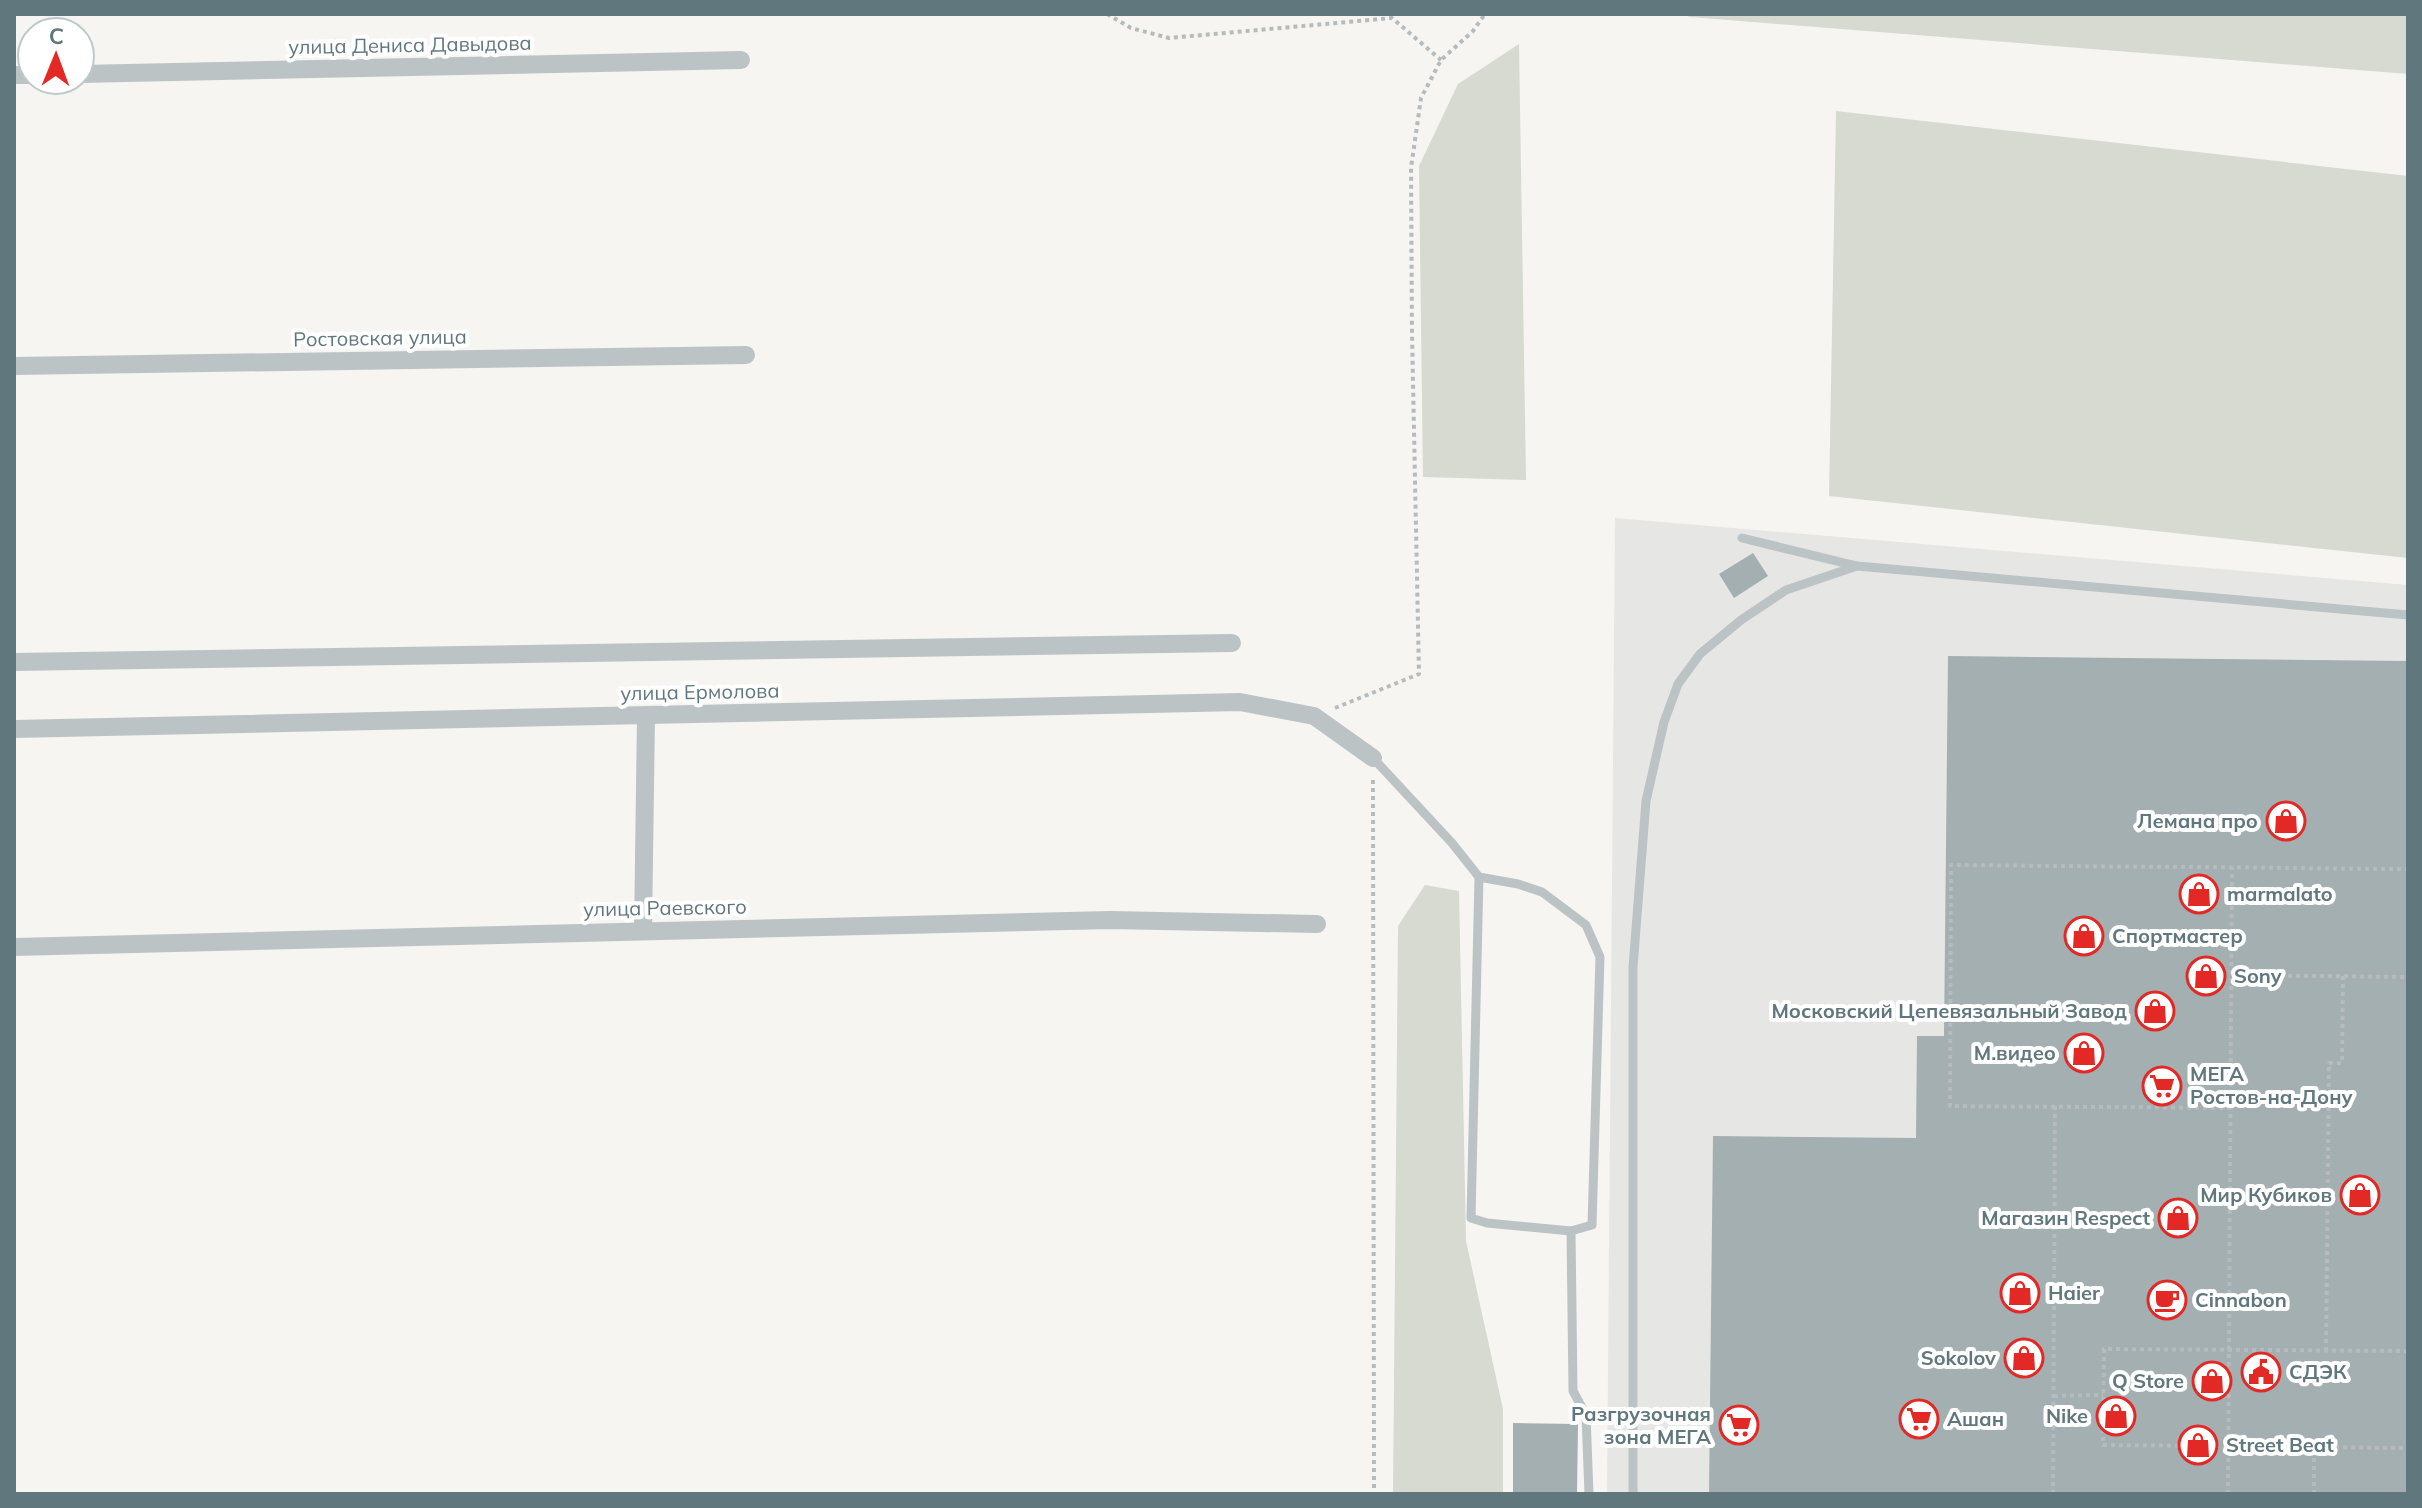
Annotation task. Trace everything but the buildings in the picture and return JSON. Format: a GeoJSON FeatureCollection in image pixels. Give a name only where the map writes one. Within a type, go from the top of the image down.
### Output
{"type":"FeatureCollection","features":[{"type":"Feature","properties":{"kind":"street","name":"улица Дениса Давыдова"},"geometry":{"type":"LineString","coordinates":[[96,74],[741,60]]}},
{"type":"Feature","properties":{"kind":"street","name":"Ростовская улица"},"geometry":{"type":"LineString","coordinates":[[14,366],[746,355]]}},
{"type":"Feature","properties":{"kind":"street","name":"улица Ермолова"},"geometry":{"type":"LineString","coordinates":[[14,662],[1232,643]]}},
{"type":"Feature","properties":{"kind":"street","name":"улица Ермолова"},"geometry":{"type":"LineString","coordinates":[[14,729],[1240,702],[1314,716],[1373,758]]}},
{"type":"Feature","properties":{"kind":"street"},"geometry":{"type":"LineString","coordinates":[[643,931],[646,716]]}},
{"type":"Feature","properties":{"kind":"street","name":"улица Раевского"},"geometry":{"type":"LineString","coordinates":[[14,947],[1110,920],[1317,924]]}},
{"type":"Feature","properties":{"kind":"lane"},"geometry":{"type":"LineString","coordinates":[[1742,538],[1857,566],[2408,615]]}},
{"type":"Feature","properties":{"kind":"lane"},"geometry":{"type":"LineString","coordinates":[[1633,1494],[1633,967],[1646,801],[1664,722],[1678,684],[1700,654],[1786,590],[1857,566]]}},
{"type":"Feature","properties":{"kind":"lane"},"geometry":{"type":"LineString","coordinates":[[1373,758],[1452,843],[1479,877],[1542,892],[1586,925],[1600,957],[1592,1225],[1571,1231],[1487,1223],[1471,1218],[1479,877]]}},
{"type":"Feature","properties":{"kind":"lane"},"geometry":{"type":"LineString","coordinates":[[1571,1231],[1573,1391],[1586,1415],[1589,1494]]}},
{"type":"Feature","properties":{"kind":"path"},"geometry":{"type":"LineString","coordinates":[[1107,14],[1131,28],[1169,38],[1392,18],[1441,60]]}},
{"type":"Feature","properties":{"kind":"path"},"geometry":{"type":"LineString","coordinates":[[1314,716],[1419,674],[1411,168],[1421,98],[1441,60],[1473,31],[1485,14]]}},
{"type":"Feature","properties":{"kind":"path"},"geometry":{"type":"LineString","coordinates":[[1373,758],[1374,1494]]}},
{"type":"Feature","properties":{"kind":"path"},"geometry":{"type":"LineString","coordinates":[[2231,1108],[1950,1106],[1951,865],[2408,869]]}},
{"type":"Feature","properties":{"kind":"path"},"geometry":{"type":"LineString","coordinates":[[2228,1494],[2232,867]]}},
{"type":"Feature","properties":{"kind":"path"},"geometry":{"type":"LineString","coordinates":[[2232,975],[2408,977]]}},
{"type":"Feature","properties":{"kind":"path"},"geometry":{"type":"LineString","coordinates":[[2326,1351],[2329,1063],[2342,1063],[2343,976]]}},
{"type":"Feature","properties":{"kind":"path"},"geometry":{"type":"LineString","coordinates":[[2053,1494],[2055,1106]]}},
{"type":"Feature","properties":{"kind":"path"},"geometry":{"type":"LineString","coordinates":[[2408,1351],[2104,1349],[2103,1445],[2408,1448]]}},
{"type":"Feature","properties":{"kind":"path"},"geometry":{"type":"LineString","coordinates":[[2054,1396],[2104,1395]]}},
{"type":"Feature","properties":{"kind":"path"},"geometry":{"type":"LineString","coordinates":[[2314,1447],[2314,1494]]}},
{"type":"Feature","properties":{"kind":"shaded area"},"geometry":{"type":"Polygon","coordinates":[[[1681,14],[2408,14],[2408,74],[1690,17],[1681,14]]]}},
{"type":"Feature","properties":{"kind":"shaded area"},"geometry":{"type":"Polygon","coordinates":[[[1519,44],[1526,480],[1423,477],[1419,166],[1458,84],[1519,44]]]}},
{"type":"Feature","properties":{"kind":"shaded area"},"geometry":{"type":"Polygon","coordinates":[[[1836,111],[2408,176],[2408,558],[1829,496],[1836,111]]]}},
{"type":"Feature","properties":{"kind":"shaded area","name":"МЕГА Ростов-на-Дону"},"geometry":{"type":"Polygon","coordinates":[[[1615,518],[2408,585],[2408,1494],[1607,1494],[1615,518]]]}},
{"type":"Feature","properties":{"kind":"shaded area"},"geometry":{"type":"Polygon","coordinates":[[[1425,885],[1459,891],[1466,1241],[1503,1409],[1503,1494],[1393,1494],[1398,926],[1425,885]]]}},
{"type":"Feature","properties":{"kind":"place","name":"Лемана про"},"geometry":{"type":"Point","coordinates":[2286,821]}},
{"type":"Feature","properties":{"kind":"place","name":"marmalato"},"geometry":{"type":"Point","coordinates":[2199,894]}},
{"type":"Feature","properties":{"kind":"place","name":"Спортмастер"},"geometry":{"type":"Point","coordinates":[2084,936]}},
{"type":"Feature","properties":{"kind":"place","name":"Sony"},"geometry":{"type":"Point","coordinates":[2206,976]}},
{"type":"Feature","properties":{"kind":"place","name":"Московский Цепевязальный Завод"},"geometry":{"type":"Point","coordinates":[2155,1011]}},
{"type":"Feature","properties":{"kind":"place","name":"М.видео"},"geometry":{"type":"Point","coordinates":[2084,1053]}},
{"type":"Feature","properties":{"kind":"place","name":"МЕГА Ростов-на-Дону"},"geometry":{"type":"Point","coordinates":[2162,1086]}},
{"type":"Feature","properties":{"kind":"place","name":"Мир Кубиков"},"geometry":{"type":"Point","coordinates":[2360,1195]}},
{"type":"Feature","properties":{"kind":"place","name":"Магазин Respect"},"geometry":{"type":"Point","coordinates":[2178,1218]}},
{"type":"Feature","properties":{"kind":"place","name":"Haier"},"geometry":{"type":"Point","coordinates":[2020,1293]}},
{"type":"Feature","properties":{"kind":"place","name":"Cinnabon"},"geometry":{"type":"Point","coordinates":[2167,1300]}},
{"type":"Feature","properties":{"kind":"place","name":"Sokolov"},"geometry":{"type":"Point","coordinates":[2024,1358]}},
{"type":"Feature","properties":{"kind":"place","name":"СДЭК"},"geometry":{"type":"Point","coordinates":[2261,1372]}},
{"type":"Feature","properties":{"kind":"place","name":"Q Store"},"geometry":{"type":"Point","coordinates":[2212,1381]}},
{"type":"Feature","properties":{"kind":"place","name":"Nike"},"geometry":{"type":"Point","coordinates":[2116,1416]}},
{"type":"Feature","properties":{"kind":"place","name":"Ашан"},"geometry":{"type":"Point","coordinates":[1919,1419]}},
{"type":"Feature","properties":{"kind":"place","name":"Разгрузочная зона МЕГА"},"geometry":{"type":"Point","coordinates":[1739,1425]}},
{"type":"Feature","properties":{"kind":"place","name":"Street Beat"},"geometry":{"type":"Point","coordinates":[2198,1445]}}]}
